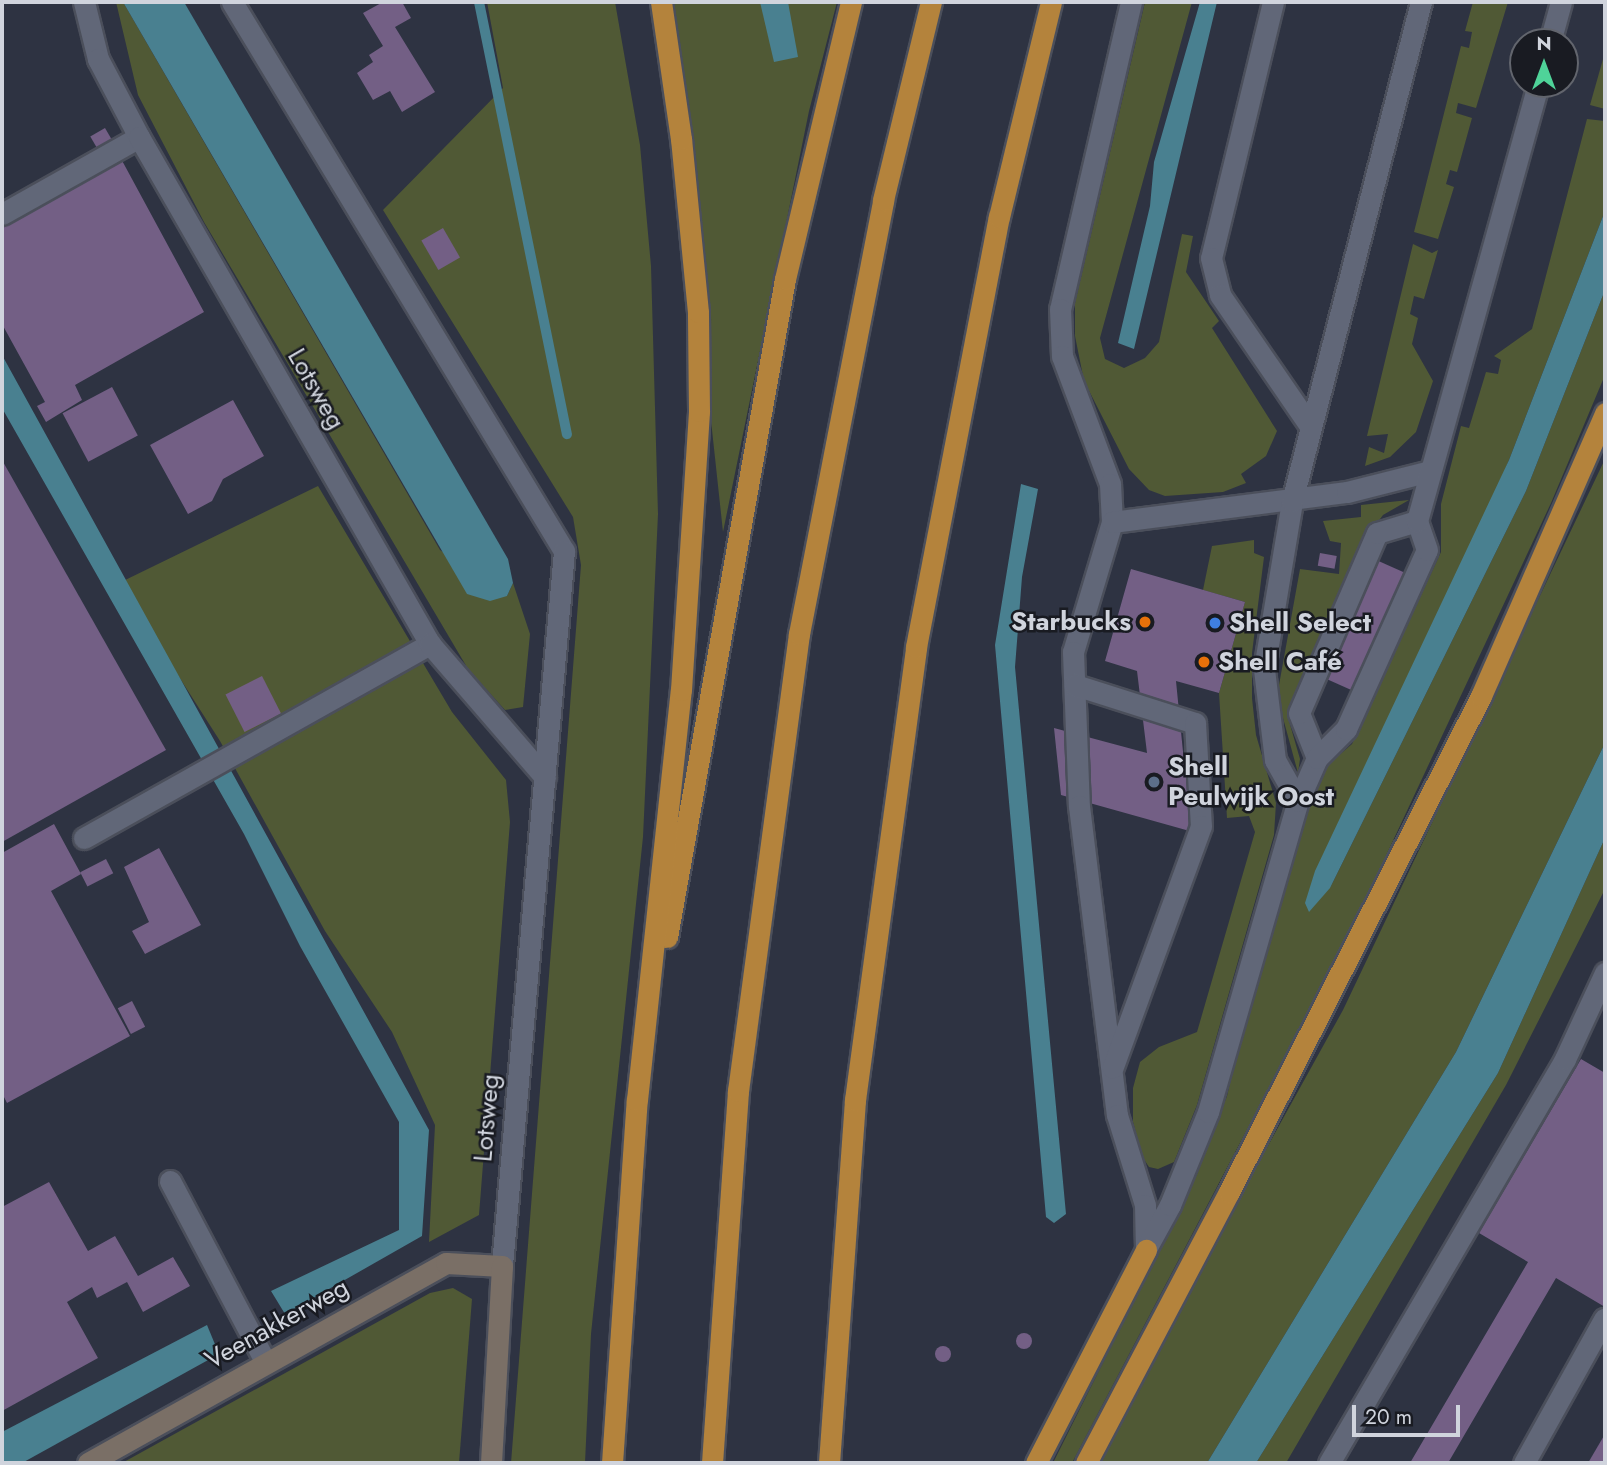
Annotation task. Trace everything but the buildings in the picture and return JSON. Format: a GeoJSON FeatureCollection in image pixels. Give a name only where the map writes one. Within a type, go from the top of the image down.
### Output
{"type":"FeatureCollection","features":[{"type":"Feature","properties":{"kind":"highway"},"geometry":{"type":"LineString","coordinates":[[612,1463],[637,1100],[681,690],[699,411],[695,286],[681,139],[661,2]]}},
{"type":"Feature","properties":{"kind":"highway"},"geometry":{"type":"LineString","coordinates":[[637,1100],[785,279],[851,2]]}},
{"type":"Feature","properties":{"kind":"highway"},"geometry":{"type":"LineString","coordinates":[[712,1463],[738,1091],[799,634],[883,200],[931,2]]}},
{"type":"Feature","properties":{"kind":"highway"},"geometry":{"type":"LineString","coordinates":[[829,1463],[855,1100],[916,647],[999,217],[1051,2]]}},
{"type":"Feature","properties":{"kind":"highway"},"geometry":{"type":"LineString","coordinates":[[1086,1463],[1230,1192],[1480,696],[1605,413]]}},
{"type":"Feature","properties":{"kind":"highway"},"geometry":{"type":"LineString","coordinates":[[1036,1463],[1146,1250]]}},
{"type":"Feature","properties":{"kind":"street","name":"Lotsweg"},"geometry":{"type":"LineString","coordinates":[[84,2],[98,59],[139,137],[430,644],[545,777]]}},
{"type":"Feature","properties":{"kind":"street","name":"Lotsweg"},"geometry":{"type":"LineString","coordinates":[[233,2],[564,551],[502,1266],[491,1463]]}},
{"type":"Feature","properties":{"kind":"street"},"geometry":{"type":"LineString","coordinates":[[1131,2],[1060,309],[1062,356],[1110,484],[1112,522],[1073,652],[1079,806],[1090,922],[1121,1136],[1145,1205],[1146,1250]]}},
{"type":"Feature","properties":{"kind":"street"},"geometry":{"type":"LineString","coordinates":[[1273,2],[1211,258],[1220,295],[1310,426]]}},
{"type":"Feature","properties":{"kind":"street"},"geometry":{"type":"LineString","coordinates":[[1298,801],[1275,760],[1264,670],[1292,500],[1421,2]]}},
{"type":"Feature","properties":{"kind":"street"},"geometry":{"type":"LineString","coordinates":[[1554,28],[1561,2]]}},
{"type":"Feature","properties":{"kind":"street"},"geometry":{"type":"LineString","coordinates":[[1146,1250],[1170,1205],[1208,1112],[1298,801],[1318,758],[1346,729],[1427,550],[1417,521],[1534,98]]}},
{"type":"Feature","properties":{"kind":"street"},"geometry":{"type":"LineString","coordinates":[[2,214],[139,137]]}},
{"type":"Feature","properties":{"kind":"street"},"geometry":{"type":"LineString","coordinates":[[1112,522],[1348,492],[1430,471]]}},
{"type":"Feature","properties":{"kind":"street"},"geometry":{"type":"LineString","coordinates":[[1318,758],[1299,713],[1377,533],[1417,521]]}},
{"type":"Feature","properties":{"kind":"street"},"geometry":{"type":"LineString","coordinates":[[84,838],[234,750],[430,644]]}},
{"type":"Feature","properties":{"kind":"street"},"geometry":{"type":"LineString","coordinates":[[1075,685],[1195,723],[1201,827],[1112,1069]]}},
{"type":"Feature","properties":{"kind":"street"},"geometry":{"type":"LineString","coordinates":[[1329,1463],[1565,1059],[1605,973]]}},
{"type":"Feature","properties":{"kind":"street"},"geometry":{"type":"LineString","coordinates":[[170,1181],[265,1361]]}},
{"type":"Feature","properties":{"kind":"street","name":"Veenakkerweg"},"geometry":{"type":"LineString","coordinates":[[88,1463],[265,1361],[446,1263],[502,1266]]}},
{"type":"Feature","properties":{"kind":"street"},"geometry":{"type":"LineString","coordinates":[[1524,1463],[1604,1319]]}},
{"type":"Feature","properties":{"kind":"green space"},"geometry":{"type":"Polygon","coordinates":[[[116,2],[123,2],[440,550],[507,596],[513,583],[530,634],[523,707],[505,710],[468,669],[204,222],[138,95],[116,2]]]}},
{"type":"Feature","properties":{"kind":"green space"},"geometry":{"type":"Polygon","coordinates":[[[487,2],[615,2],[640,145],[651,266],[658,514],[643,837],[591,1334],[585,1463],[511,1463],[581,565],[573,517],[383,210],[503,88],[487,2]]]}},
{"type":"Feature","properties":{"kind":"green space"},"geometry":{"type":"Polygon","coordinates":[[[669,2],[837,2],[809,111],[723,532],[709,402],[704,241],[669,2]]]}},
{"type":"Feature","properties":{"kind":"green space"},"geometry":{"type":"Polygon","coordinates":[[[1145,2],[1192,2],[1100,338],[1105,359],[1124,368],[1145,358],[1159,342],[1182,234],[1193,236],[1186,272],[1219,321],[1212,328],[1277,431],[1266,456],[1241,474],[1246,483],[1223,492],[1165,496],[1149,490],[1129,469],[1084,381],[1075,336],[1075,303],[1145,2]]]}},
{"type":"Feature","properties":{"kind":"green space"},"geometry":{"type":"Polygon","coordinates":[[[1473,2],[1508,2],[1476,108],[1458,103],[1456,113],[1472,118],[1457,172],[1450,170],[1446,184],[1454,187],[1438,239],[1414,232],[1461,46],[1469,48],[1472,32],[1465,31],[1473,2]]]}},
{"type":"Feature","properties":{"kind":"green space"},"geometry":{"type":"Polygon","coordinates":[[[1605,52],[1605,109],[1590,105],[1605,52]]]}},
{"type":"Feature","properties":{"kind":"green space"},"geometry":{"type":"Polygon","coordinates":[[[1587,119],[1605,121],[1605,211],[1509,460],[1330,888],[1526,491],[1605,290],[1605,375],[1551,503],[1347,939],[1072,1463],[1053,1463],[1197,1174],[1227,1096],[1245,1016],[1313,792],[1324,768],[1352,744],[1441,552],[1441,504],[1461,426],[1469,428],[1486,372],[1498,374],[1501,360],[1494,356],[1532,329],[1587,119]]]}},
{"type":"Feature","properties":{"kind":"green space"},"geometry":{"type":"Polygon","coordinates":[[[1413,244],[1432,253],[1438,250],[1424,299],[1414,296],[1410,314],[1418,318],[1412,344],[1433,381],[1416,432],[1390,457],[1365,466],[1369,447],[1384,453],[1388,434],[1367,436],[1413,244]]]}},
{"type":"Feature","properties":{"kind":"green space"},"geometry":{"type":"Polygon","coordinates":[[[1605,459],[1605,743],[1456,1052],[1207,1463],[1099,1463],[1123,1408],[1343,1010],[1605,459]]]}},
{"type":"Feature","properties":{"kind":"green space"},"geometry":{"type":"Polygon","coordinates":[[[318,486],[452,712],[506,780],[510,822],[479,1215],[429,1242],[435,1125],[392,1032],[325,931],[220,741],[119,583],[318,486]]]}},
{"type":"Feature","properties":{"kind":"green space"},"geometry":{"type":"Polygon","coordinates":[[[1409,500],[1383,515],[1369,534],[1287,714],[1300,759],[1298,773],[1277,696],[1300,569],[1339,574],[1341,543],[1330,541],[1323,521],[1361,517],[1361,505],[1409,500]]]}},
{"type":"Feature","properties":{"kind":"green space"},"geometry":{"type":"Polygon","coordinates":[[[1254,540],[1254,553],[1264,557],[1252,653],[1252,698],[1256,735],[1276,803],[1274,835],[1197,1105],[1174,1162],[1158,1169],[1149,1167],[1143,1158],[1133,1122],[1133,1088],[1140,1062],[1159,1047],[1197,1032],[1255,832],[1249,816],[1227,818],[1219,693],[1245,602],[1203,590],[1212,546],[1254,540]]]}},
{"type":"Feature","properties":{"kind":"green space"},"geometry":{"type":"Polygon","coordinates":[[[1605,838],[1605,889],[1506,1085],[1286,1463],[1256,1463],[1498,1073],[1605,838]]]}},
{"type":"Feature","properties":{"kind":"green space"},"geometry":{"type":"Polygon","coordinates":[[[453,1288],[472,1299],[459,1463],[122,1463],[430,1293],[453,1288]]]}},
{"type":"Feature","properties":{"kind":"water"},"geometry":{"type":"Polygon","coordinates":[[[123,2],[184,2],[508,559],[513,583],[507,596],[490,601],[467,594],[123,2]]]}},
{"type":"Feature","properties":{"kind":"water"},"geometry":{"type":"Polygon","coordinates":[[[760,2],[788,2],[798,57],[774,62],[760,2]]]}},
{"type":"Feature","properties":{"kind":"water"},"geometry":{"type":"Polygon","coordinates":[[[1200,2],[1217,2],[1134,349],[1118,343],[1150,206],[1154,162],[1200,2]]]}},
{"type":"Feature","properties":{"kind":"water"},"geometry":{"type":"Polygon","coordinates":[[[1605,211],[1605,290],[1526,491],[1330,888],[1309,912],[1305,903],[1315,871],[1509,460],[1605,211]]]}},
{"type":"Feature","properties":{"kind":"water"},"geometry":{"type":"Polygon","coordinates":[[[2,355],[429,1130],[422,1236],[285,1314],[271,1291],[399,1230],[399,1122],[300,946],[244,834],[2,408],[2,355]]]}},
{"type":"Feature","properties":{"kind":"water"},"geometry":{"type":"Polygon","coordinates":[[[1021,484],[1038,489],[1022,577],[1015,667],[1066,1214],[1054,1223],[1046,1217],[995,645],[1021,484]]]}},
{"type":"Feature","properties":{"kind":"water"},"geometry":{"type":"Polygon","coordinates":[[[1605,743],[1605,838],[1498,1073],[1256,1463],[1207,1463],[1456,1052],[1605,743]]]}},
{"type":"Feature","properties":{"kind":"water"},"geometry":{"type":"Polygon","coordinates":[[[207,1325],[219,1354],[22,1463],[2,1463],[2,1432],[207,1325]]]}},
{"type":"Feature","properties":{"kind":"waterway"},"geometry":{"type":"LineString","coordinates":[[479,2],[567,434]]}},
{"type":"Feature","properties":{"kind":"place","name":"Starbucks"},"geometry":{"type":"Point","coordinates":[1145,622]}},
{"type":"Feature","properties":{"kind":"place","name":"Shell Select"},"geometry":{"type":"Point","coordinates":[1215,623]}},
{"type":"Feature","properties":{"kind":"place","name":"Shell Café"},"geometry":{"type":"Point","coordinates":[1204,662]}},
{"type":"Feature","properties":{"kind":"place","name":"Shell Peulwijk Oost"},"geometry":{"type":"Point","coordinates":[1154,782]}}]}
